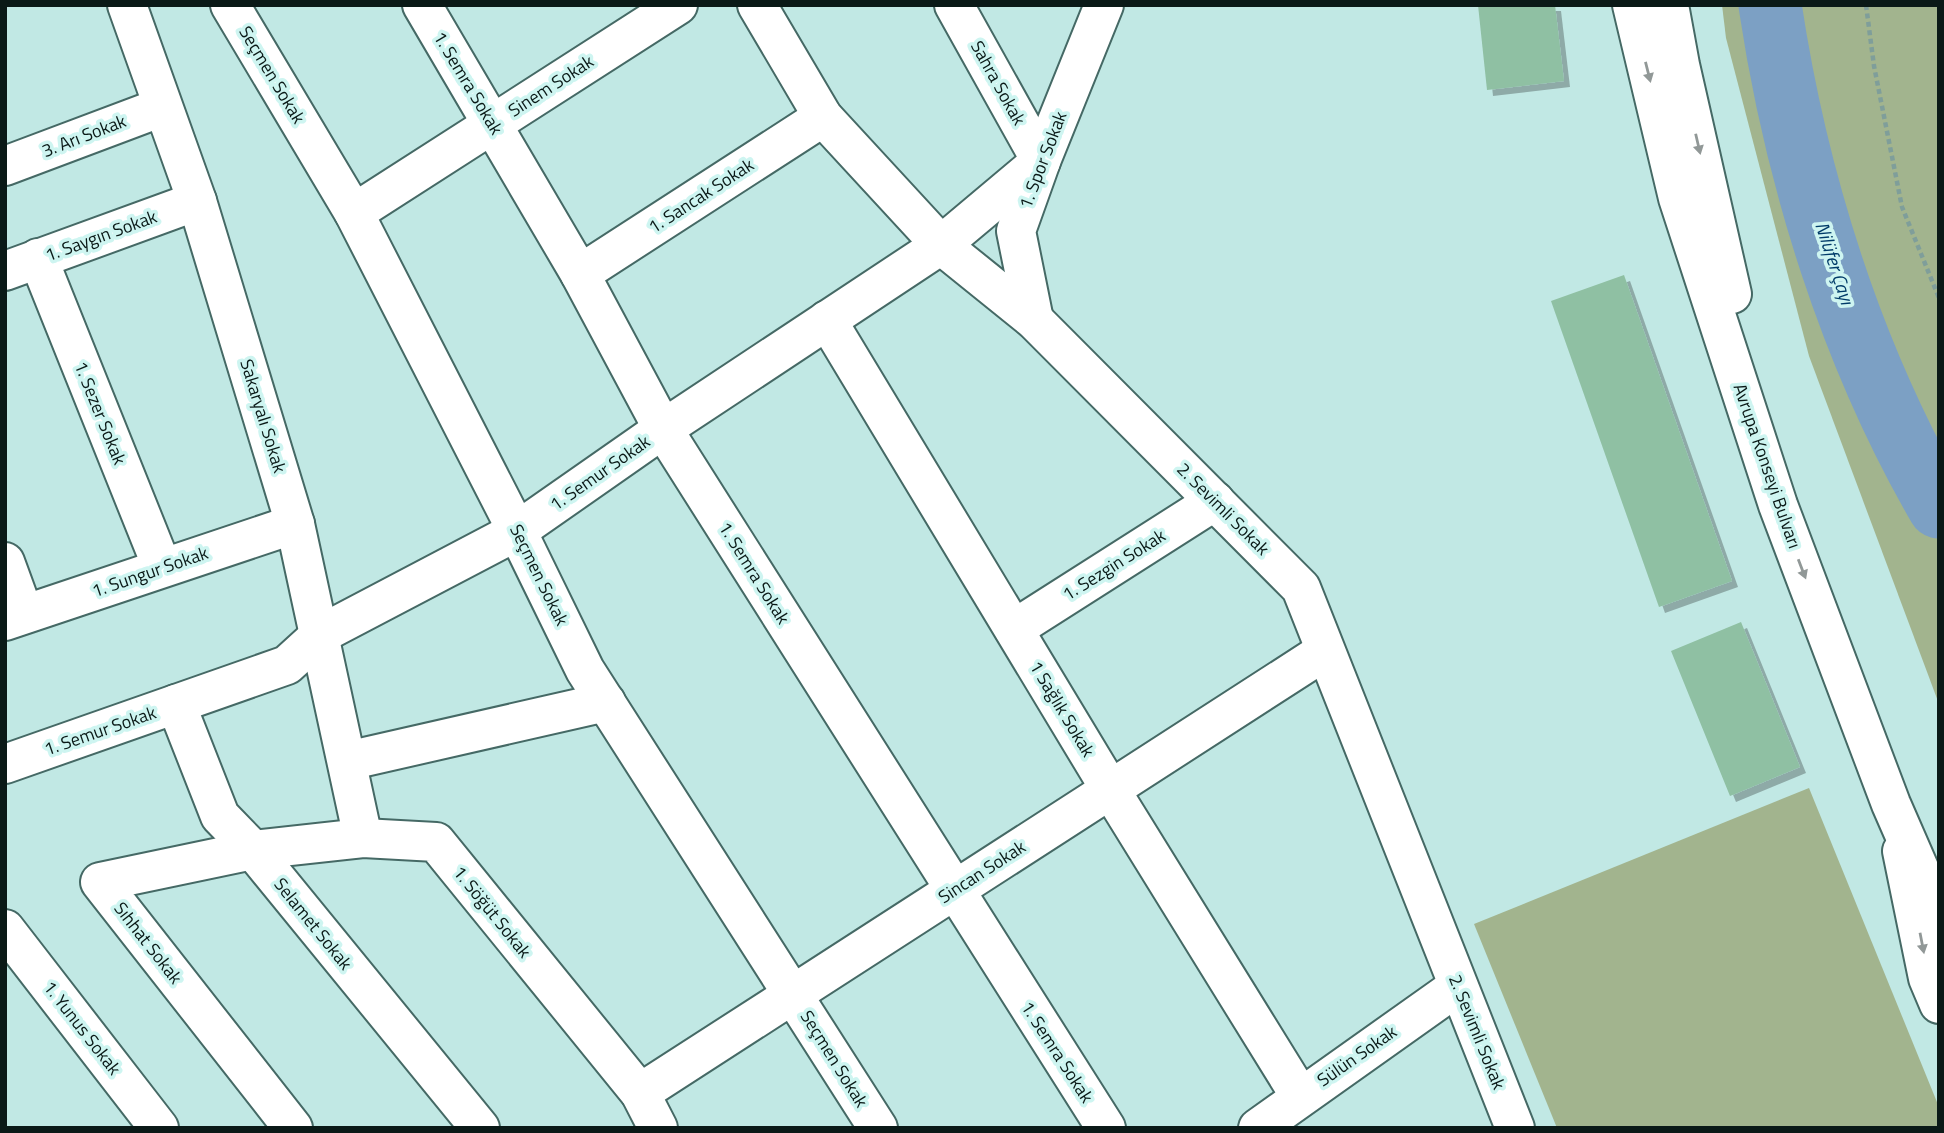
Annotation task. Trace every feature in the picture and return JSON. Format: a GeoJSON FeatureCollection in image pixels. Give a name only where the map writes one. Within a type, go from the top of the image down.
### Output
{"type":"FeatureCollection","features":[{"type":"Feature","properties":{"kind":"street","name":"Sakaryalı Sokak"},"geometry":{"type":"LineString","coordinates":[[127,5],[197,201],[295,524],[321,634],[363,838]]}},
{"type":"Feature","properties":{"kind":"street","name":"Seçmen Sokak"},"geometry":{"type":"LineString","coordinates":[[230,5],[354,213],[585,670],[878,1128]]}},
{"type":"Feature","properties":{"kind":"street","name":"1. Semra Sokak"},"geometry":{"type":"LineString","coordinates":[[422,5],[580,274],[663,429],[1106,1128]]}},
{"type":"Feature","properties":{"kind":"street","name":"Sinem Sokak"},"geometry":{"type":"LineString","coordinates":[[354,213],[678,5]]}},
{"type":"Feature","properties":{"kind":"street","name":"2. Sevimli Sokak"},"geometry":{"type":"LineString","coordinates":[[757,5],[823,117],[941,245],[1034,320],[1301,588],[1515,1128]]}},
{"type":"Feature","properties":{"kind":"street","name":"Sahra Sokak"},"geometry":{"type":"LineString","coordinates":[[954,5],[1041,161]]}},
{"type":"Feature","properties":{"kind":"street","name":"1. Spor Sokak"},"geometry":{"type":"LineString","coordinates":[[1034,320],[1017,231],[1041,161],[1104,5]]}},
{"type":"Feature","properties":{"kind":"street","name":"Avrupa Konseyi Bulvarı"},"geometry":{"type":"LineString","coordinates":[[1632,5],[1678,198],[1778,505],[1891,804],[1939,914]]}},
{"type":"Feature","properties":{"kind":"street"},"geometry":{"type":"LineString","coordinates":[[1669,5],[1778,505]]}},
{"type":"Feature","properties":{"kind":"street","name":"3. Arı Sokak"},"geometry":{"type":"LineString","coordinates":[[5,166],[162,107]]}},
{"type":"Feature","properties":{"kind":"street","name":"1. Sancak Sokak"},"geometry":{"type":"LineString","coordinates":[[580,274],[823,117]]}},
{"type":"Feature","properties":{"kind":"street","name":"1. Semur Sokak"},"geometry":{"type":"LineString","coordinates":[[5,764],[287,665],[321,634],[517,531],[663,429],[941,245],[1041,161]]}},
{"type":"Feature","properties":{"kind":"street","name":"1. Saygın Sokak"},"geometry":{"type":"LineString","coordinates":[[22,265],[197,201]]}},
{"type":"Feature","properties":{"kind":"street","name":"1. Sezer Sokak"},"geometry":{"type":"LineString","coordinates":[[22,265],[162,567]]}},
{"type":"Feature","properties":{"kind":"street","name":"1 Sağlık Sokak"},"geometry":{"type":"LineString","coordinates":[[827,320],[1110,789],[1300,1096]]}},
{"type":"Feature","properties":{"kind":"street","name":"1. Sezgin Sokak"},"geometry":{"type":"LineString","coordinates":[[1014,629],[1215,501]]}},
{"type":"Feature","properties":{"kind":"street","name":"1. Sungur Sokak"},"geometry":{"type":"LineString","coordinates":[[15,618],[295,524]]}},
{"type":"Feature","properties":{"kind":"street"},"geometry":{"type":"LineString","coordinates":[[5,562],[15,618]]}},
{"type":"Feature","properties":{"kind":"street","name":"Sincan Sokak"},"geometry":{"type":"LineString","coordinates":[[640,1093],[1325,651]]}},
{"type":"Feature","properties":{"kind":"street"},"geometry":{"type":"LineString","coordinates":[[347,761],[606,702]]}},
{"type":"Feature","properties":{"kind":"street","name":"Selamet Sokak"},"geometry":{"type":"LineString","coordinates":[[176,704],[220,816],[253,850],[480,1128]]}},
{"type":"Feature","properties":{"kind":"street"},"geometry":{"type":"LineString","coordinates":[[1891,804],[1928,978],[1939,1004]]}},
{"type":"Feature","properties":{"kind":"street","name":"1. Söğüt Sokak"},"geometry":{"type":"LineString","coordinates":[[253,850],[363,838],[436,842],[640,1093],[658,1128]]}},
{"type":"Feature","properties":{"kind":"street","name":"Sıhhat Sokak"},"geometry":{"type":"LineString","coordinates":[[253,850],[100,882],[293,1128]]}},
{"type":"Feature","properties":{"kind":"street","name":"1. Yunus Sokak"},"geometry":{"type":"LineString","coordinates":[[5,929],[159,1128]]}},
{"type":"Feature","properties":{"kind":"street","name":"Sülün Sokak"},"geometry":{"type":"LineString","coordinates":[[1258,1128],[1458,986]]}},
{"type":"Feature","properties":{"kind":"path"},"geometry":{"type":"LineString","coordinates":[[1866,5],[1874,66],[1902,207],[1939,298]]}},
{"type":"Feature","properties":{"kind":"green space"},"geometry":{"type":"Polygon","coordinates":[[[1722,5],[1939,5],[1939,704],[1809,356],[1726,38],[1722,5]]]}},
{"type":"Feature","properties":{"kind":"green space"},"geometry":{"type":"Polygon","coordinates":[[[1809,788],[1939,1107],[1939,1128],[1557,1128],[1474,924],[1809,788]]]}},
{"type":"Feature","properties":{"kind":"building"},"geometry":{"type":"Polygon","coordinates":[[[1478,5],[1555,5],[1564,81],[1487,90],[1478,5]]]}},
{"type":"Feature","properties":{"kind":"building"},"geometry":{"type":"Polygon","coordinates":[[[1624,275],[1732,581],[1659,607],[1551,301],[1624,275]]]}},
{"type":"Feature","properties":{"kind":"building"},"geometry":{"type":"Polygon","coordinates":[[[1741,622],[1800,767],[1730,796],[1671,651],[1741,622]]]}},
{"type":"Feature","properties":{"kind":"waterway","name":"Nilüfer Çayı"},"geometry":{"type":"LineString","coordinates":[[1770,5],[1795,135],[1831,264],[1879,389],[1939,507]]}}]}
